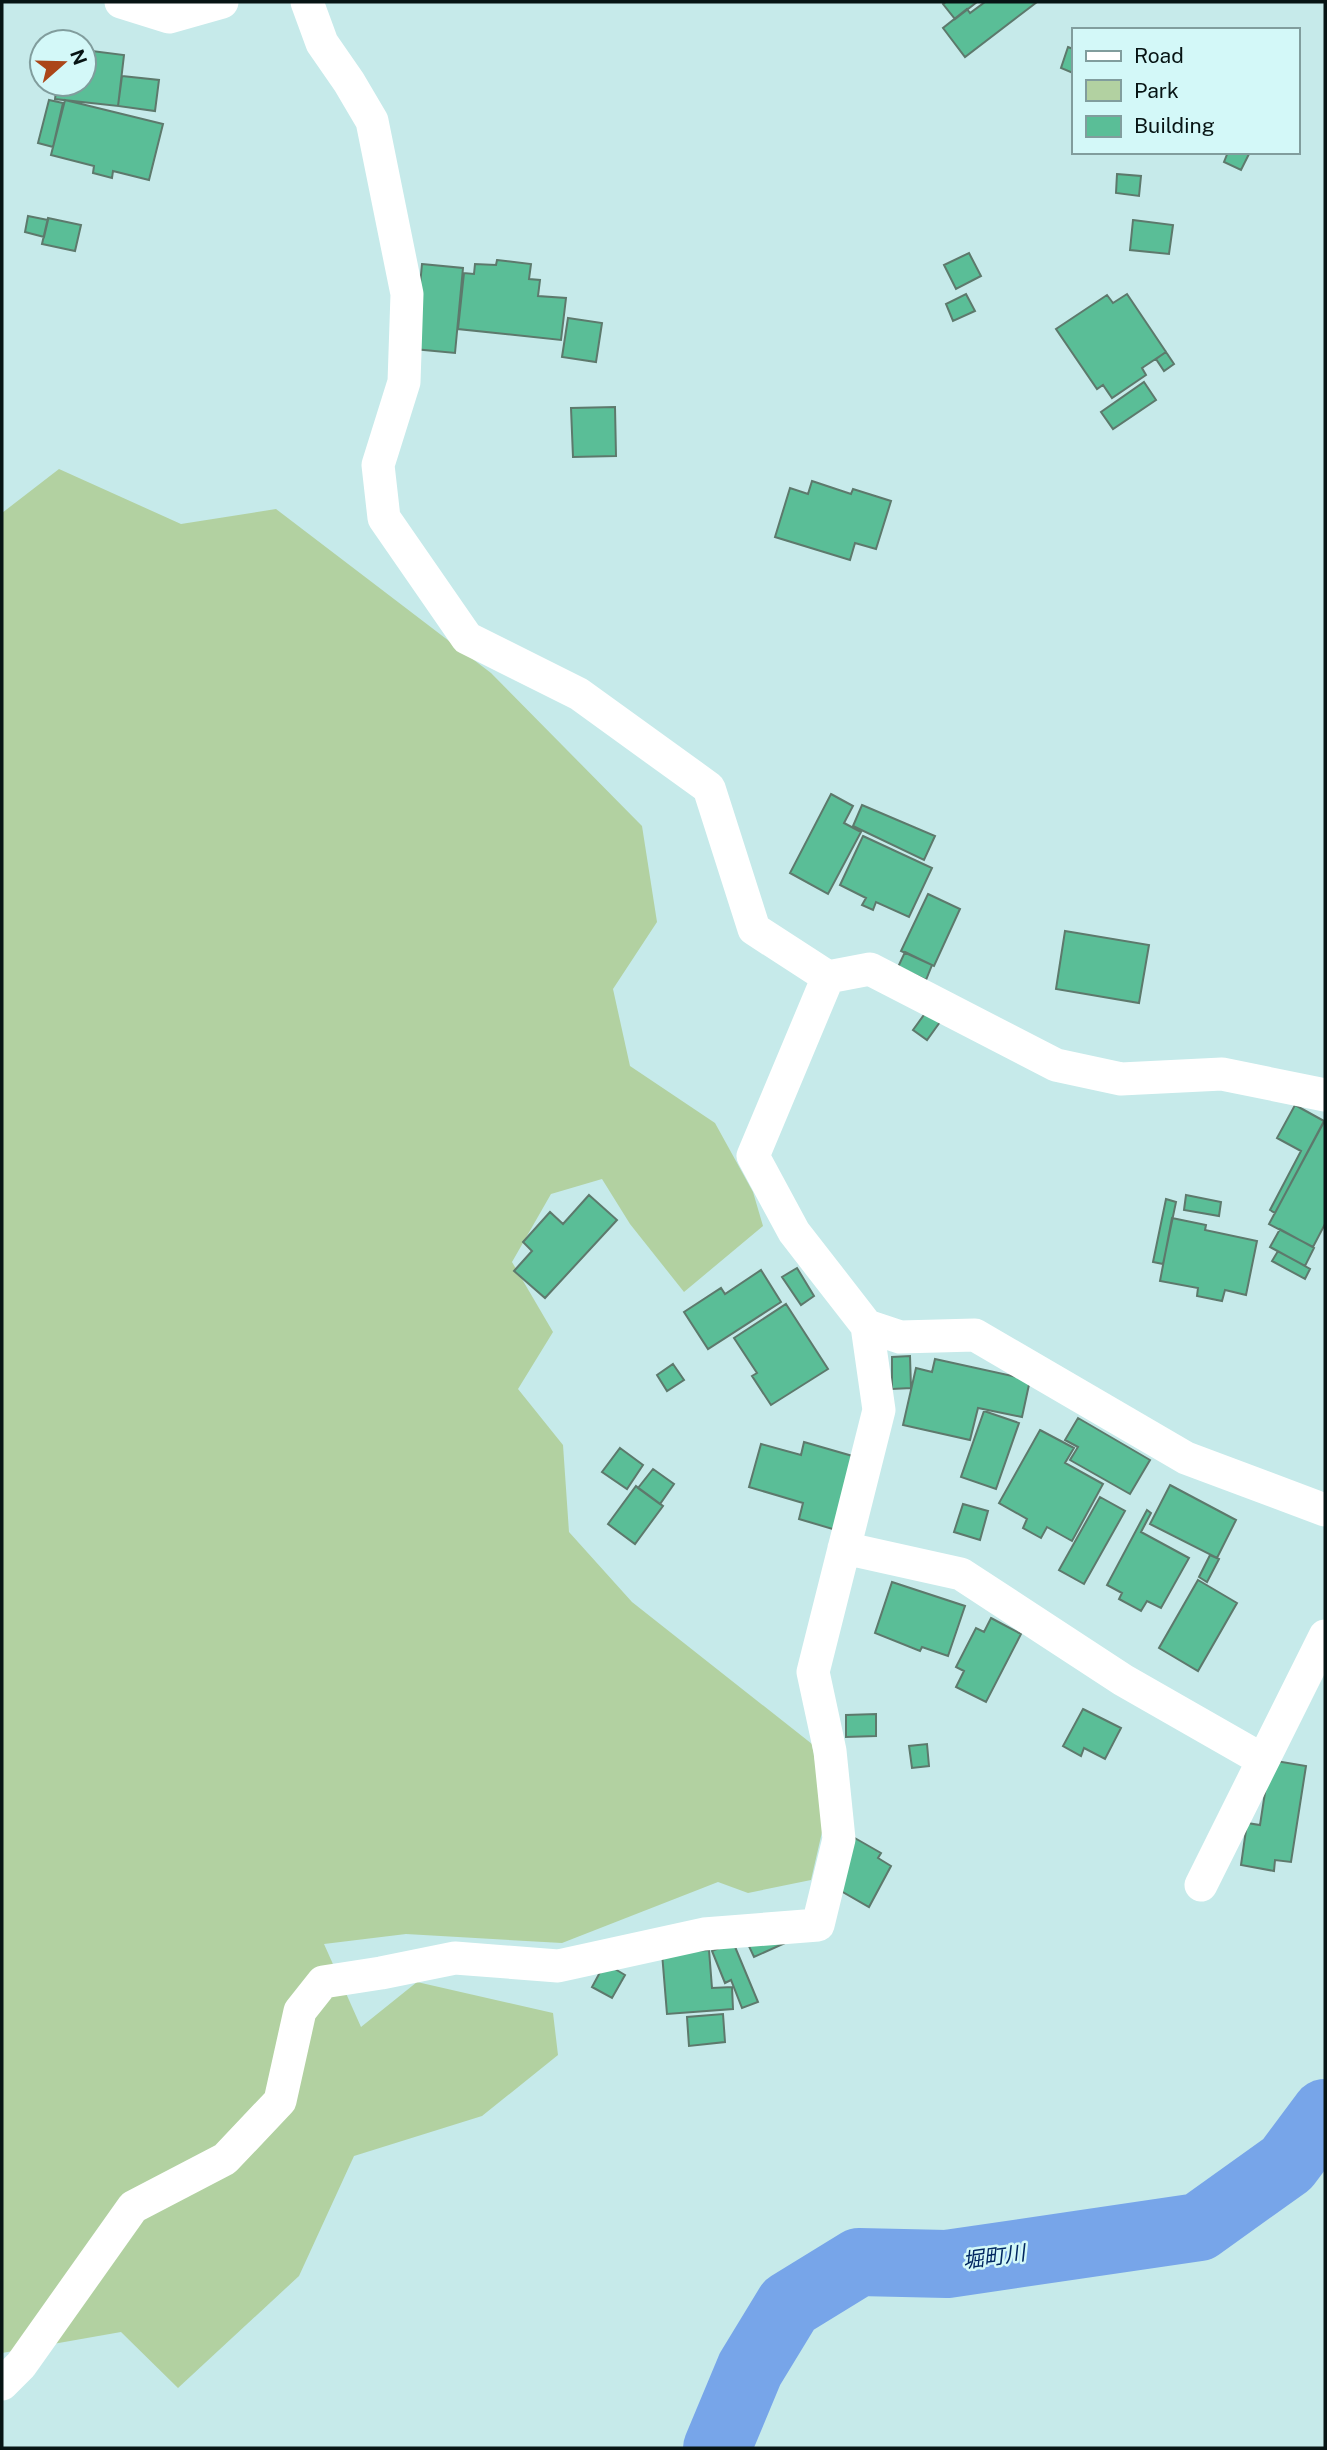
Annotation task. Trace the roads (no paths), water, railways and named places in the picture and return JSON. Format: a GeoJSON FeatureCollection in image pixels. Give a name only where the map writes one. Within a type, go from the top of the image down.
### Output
{"type":"FeatureCollection","features":[{"type":"Feature","properties":{"kind":"street"},"geometry":{"type":"LineString","coordinates":[[121,2],[169,17],[222,2]]}},
{"type":"Feature","properties":{"kind":"street"},"geometry":{"type":"LineString","coordinates":[[307,2],[322,43],[372,121],[407,294],[404,382],[378,465],[384,518],[467,638],[579,694],[709,788],[754,929],[828,977],[870,969],[1056,1065],[1121,1079],[1222,1074],[1325,1095]]}},
{"type":"Feature","properties":{"kind":"street"},"geometry":{"type":"LineString","coordinates":[[2,2384],[21,2365],[134,2207],[225,2159],[280,2101],[300,2011],[323,1982],[456,1958],[558,1966],[704,1934],[818,1925],[839,1839],[830,1751],[813,1672],[879,1410],[867,1326],[794,1232],[753,1156],[828,977]]}},
{"type":"Feature","properties":{"kind":"street"},"geometry":{"type":"LineString","coordinates":[[867,1326],[900,1337],[975,1335],[1186,1458],[1325,1510]]}},
{"type":"Feature","properties":{"kind":"street"},"geometry":{"type":"LineString","coordinates":[[844,1548],[961,1574],[1123,1680],[1263,1760]]}},
{"type":"Feature","properties":{"kind":"street"},"geometry":{"type":"LineString","coordinates":[[1201,1885],[1325,1636]]}},
{"type":"Feature","properties":{"kind":"waterway","name":"堀町川"},"geometry":{"type":"LineString","coordinates":[[717,2448],[750,2369],[789,2305],[859,2262],[947,2264],[1199,2227],[1287,2164],[1325,2113]]}}]}
